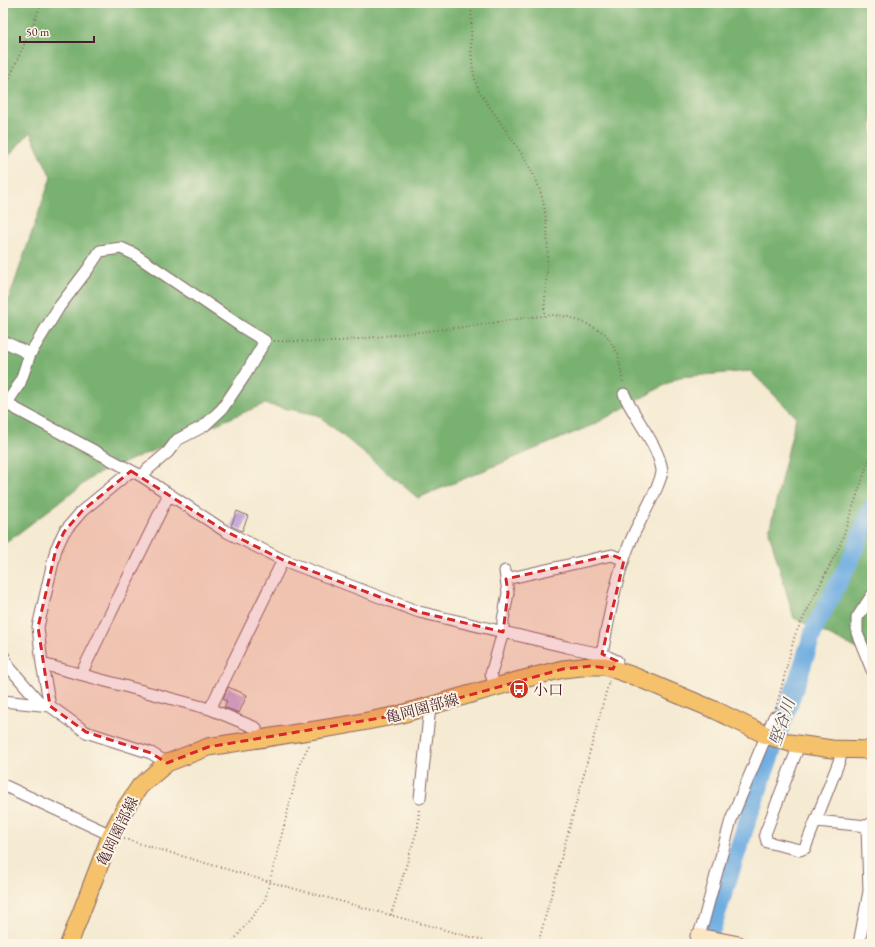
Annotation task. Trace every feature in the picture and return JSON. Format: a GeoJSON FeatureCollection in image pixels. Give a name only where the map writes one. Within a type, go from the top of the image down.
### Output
{"type":"FeatureCollection","features":[{"type":"Feature","properties":{"kind":"main road","name":"亀岡園部線"},"geometry":{"type":"LineString","coordinates":[[69,944],[112,835],[124,810],[140,786],[168,763],[208,747],[391,717],[562,669],[606,666],[717,711],[766,735],[799,745],[872,750]]}},
{"type":"Feature","properties":{"kind":"street"},"geometry":{"type":"LineString","coordinates":[[144,477],[147,470],[168,452],[177,440],[204,426],[222,409],[245,375],[265,341],[134,254],[121,248],[100,251],[59,307],[30,354],[20,383],[4,405],[144,477],[225,531],[283,560],[419,612],[602,654],[617,661],[613,669]]}},
{"type":"Feature","properties":{"kind":"street"},"geometry":{"type":"LineString","coordinates":[[3,341],[30,354]]}},
{"type":"Feature","properties":{"kind":"street"},"geometry":{"type":"LineString","coordinates":[[602,654],[618,579],[624,560],[662,472],[658,458],[624,394]]}},
{"type":"Feature","properties":{"kind":"street"},"geometry":{"type":"LineString","coordinates":[[46,706],[38,627],[56,549],[64,532],[82,511],[131,471]]}},
{"type":"Feature","properties":{"kind":"street"},"geometry":{"type":"LineString","coordinates":[[81,674],[169,494]]}},
{"type":"Feature","properties":{"kind":"street"},"geometry":{"type":"LineString","coordinates":[[495,687],[491,674],[503,632],[503,620],[508,593],[506,575],[612,554],[624,560]]}},
{"type":"Feature","properties":{"kind":"street"},"geometry":{"type":"LineString","coordinates":[[210,709],[283,560]]}},
{"type":"Feature","properties":{"kind":"street"},"geometry":{"type":"LineString","coordinates":[[872,595],[856,618],[857,633],[872,670]]}},
{"type":"Feature","properties":{"kind":"street"},"geometry":{"type":"LineString","coordinates":[[3,655],[9,667],[46,706],[86,732],[151,753],[168,763]]}},
{"type":"Feature","properties":{"kind":"street"},"geometry":{"type":"LineString","coordinates":[[42,664],[210,709],[256,728],[257,739]]}},
{"type":"Feature","properties":{"kind":"street"},"geometry":{"type":"LineString","coordinates":[[3,701],[46,706]]}},
{"type":"Feature","properties":{"kind":"street"},"geometry":{"type":"LineString","coordinates":[[420,798],[430,707]]}},
{"type":"Feature","properties":{"kind":"street"},"geometry":{"type":"LineString","coordinates":[[739,944],[696,940],[731,820],[774,717]]}},
{"type":"Feature","properties":{"kind":"street"},"geometry":{"type":"LineString","coordinates":[[799,745],[765,834],[767,842],[800,850],[805,848],[816,821],[840,760],[840,749]]}},
{"type":"Feature","properties":{"kind":"street"},"geometry":{"type":"LineString","coordinates":[[3,785],[112,835]]}},
{"type":"Feature","properties":{"kind":"street"},"geometry":{"type":"LineString","coordinates":[[816,821],[870,825],[870,891],[859,944]]}},
{"type":"Feature","properties":{"kind":"path"},"geometry":{"type":"LineString","coordinates":[[3,100],[10,78],[42,3]]}},
{"type":"Feature","properties":{"kind":"path"},"geometry":{"type":"LineString","coordinates":[[471,3],[471,47],[473,72],[476,82],[479,90],[529,166],[541,195],[548,232],[544,316]]}},
{"type":"Feature","properties":{"kind":"path"},"geometry":{"type":"LineString","coordinates":[[265,341],[332,342],[398,336],[544,316],[569,317],[604,333],[611,342],[618,354],[624,394]]}},
{"type":"Feature","properties":{"kind":"path"},"geometry":{"type":"LineString","coordinates":[[774,717],[795,635],[840,545],[872,451]]}},
{"type":"Feature","properties":{"kind":"path"},"geometry":{"type":"LineString","coordinates":[[538,944],[613,669]]}},
{"type":"Feature","properties":{"kind":"path"},"geometry":{"type":"LineString","coordinates":[[231,944],[265,900],[300,763],[310,743],[307,731]]}},
{"type":"Feature","properties":{"kind":"path"},"geometry":{"type":"LineString","coordinates":[[391,915],[418,827],[420,798]]}},
{"type":"Feature","properties":{"kind":"path"},"geometry":{"type":"LineString","coordinates":[[112,835],[270,882],[496,944]]}},
{"type":"Feature","properties":{"kind":"highlighted area"},"geometry":{"type":"Polygon","coordinates":[[[131,471],[225,531],[283,560],[419,612],[503,632],[508,593],[506,579],[612,555],[624,560],[602,654],[617,661],[613,669],[591,666],[563,669],[398,715],[208,747],[167,763],[151,753],[86,732],[50,706],[38,627],[56,549],[64,532],[82,511],[131,471]]]}},
{"type":"Feature","properties":{"kind":"green space"},"geometry":{"type":"Polygon","coordinates":[[[3,3],[872,3],[872,656],[794,618],[769,532],[796,417],[750,371],[679,377],[595,424],[418,498],[318,415],[264,404],[95,475],[3,545],[3,316],[51,177],[30,132],[3,162],[3,3]]]}},
{"type":"Feature","properties":{"kind":"building"},"geometry":{"type":"Polygon","coordinates":[[[237,511],[248,516],[242,531],[231,526],[237,511]]]}},
{"type":"Feature","properties":{"kind":"building"},"geometry":{"type":"Polygon","coordinates":[[[228,687],[247,695],[239,713],[224,707],[227,701],[223,699],[228,687]]]}},
{"type":"Feature","properties":{"kind":"waterway","name":"堅谷川"},"geometry":{"type":"LineString","coordinates":[[707,944],[748,819],[815,627],[850,561],[872,507]]}},
{"type":"Feature","properties":{"kind":"place","name":"小口"},"geometry":{"type":"Point","coordinates":[519,689]}}]}
